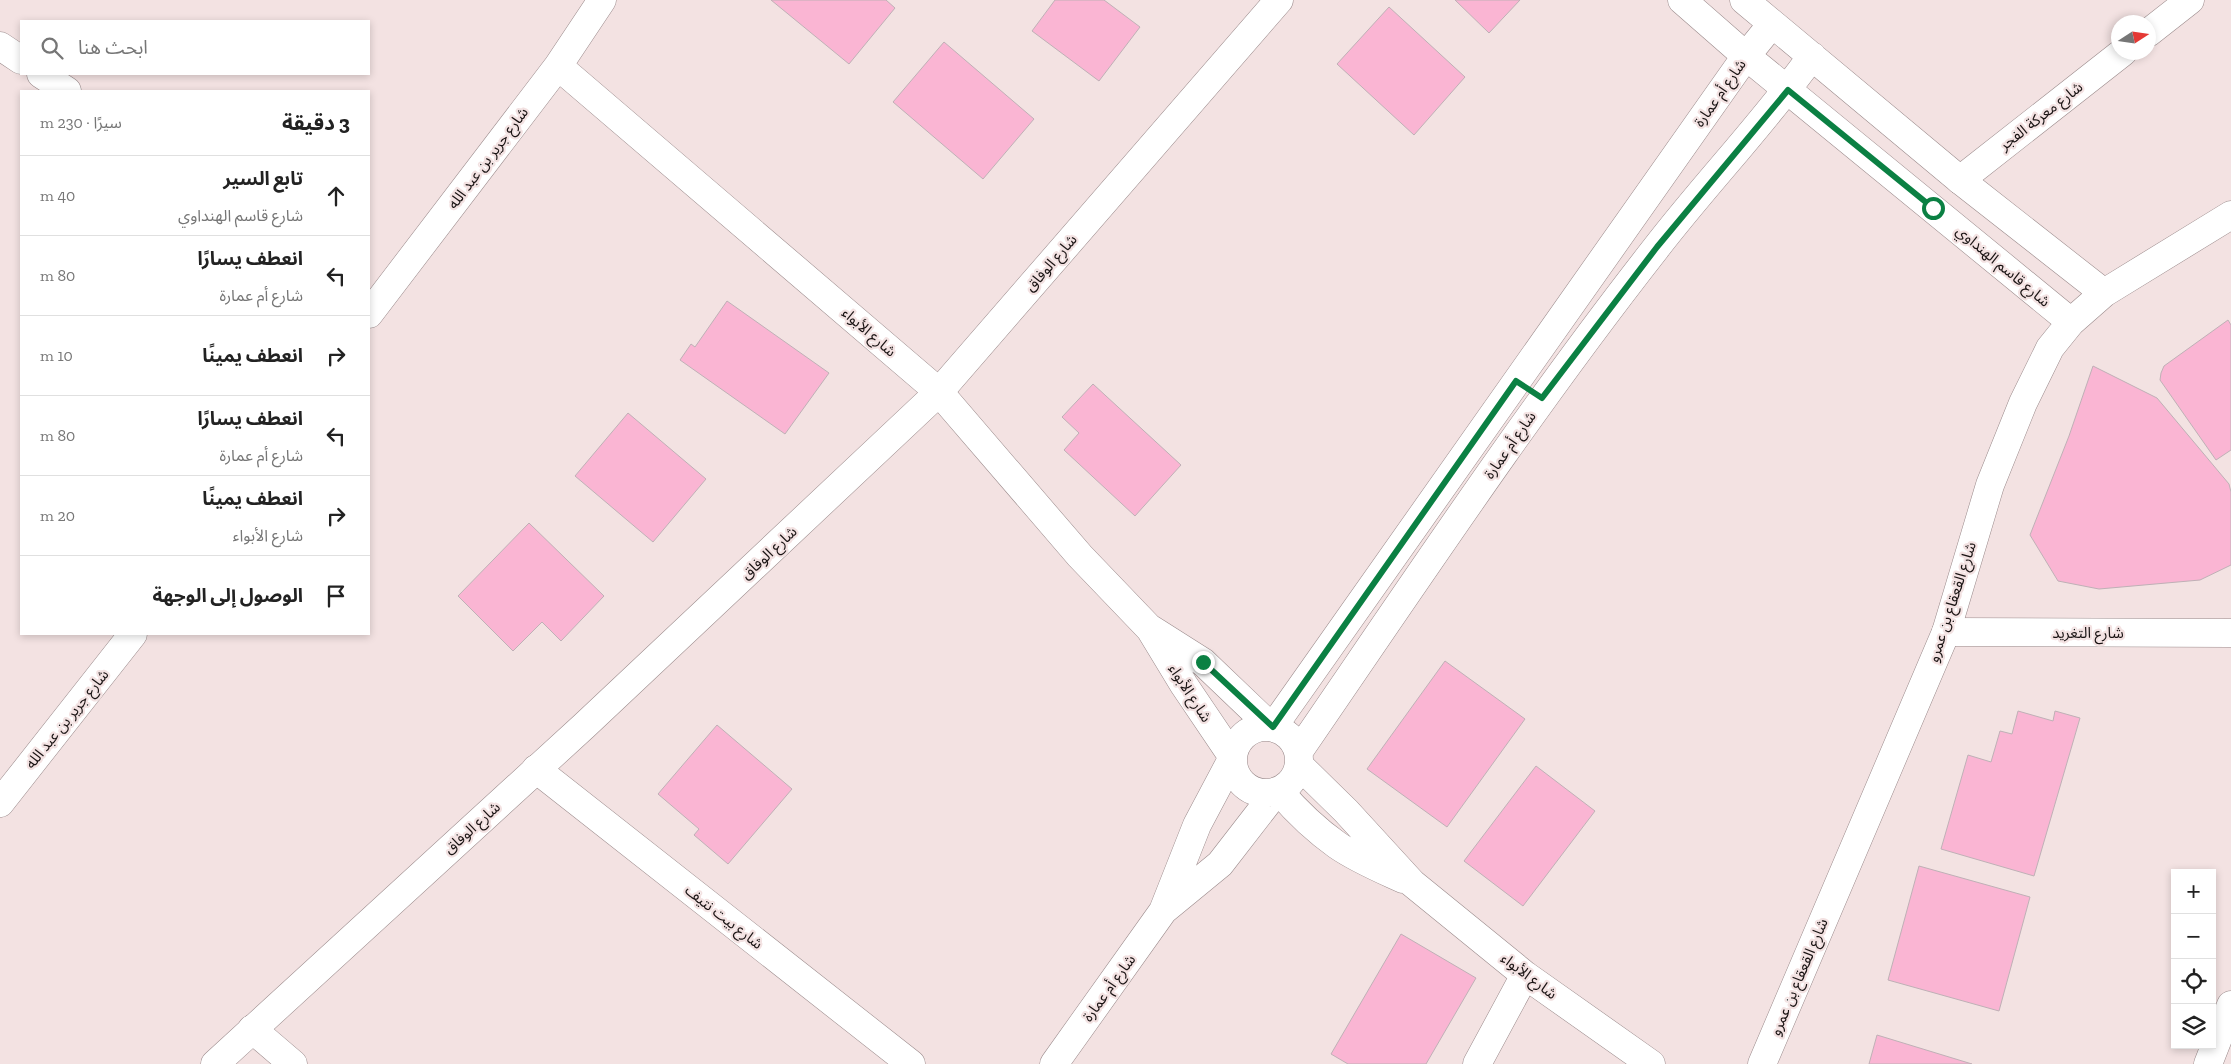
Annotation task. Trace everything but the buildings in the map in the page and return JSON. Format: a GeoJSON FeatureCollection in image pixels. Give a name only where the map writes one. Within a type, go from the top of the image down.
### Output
{"type":"FeatureCollection","features":[{"type":"Feature","properties":{"kind":"street","name":"شارع جرير بن عبد الله"},"geometry":{"type":"LineString","coordinates":[[370,313],[558,66],[602,0]]}},
{"type":"Feature","properties":{"kind":"street","name":"شارع الوفاق"},"geometry":{"type":"LineString","coordinates":[[215,1064],[536,769],[939,392],[1279,0]]}},
{"type":"Feature","properties":{"kind":"street","name":"شارع قاسم الهنداوي"},"geometry":{"type":"LineString","coordinates":[[1682,0],[1746,56],[2071,322]]}},
{"type":"Feature","properties":{"kind":"street"},"geometry":{"type":"LineString","coordinates":[[1744,0],[1960,180],[2104,293]]}},
{"type":"Feature","properties":{"kind":"street"},"geometry":{"type":"LineString","coordinates":[[2156,26],[2190,0]]}},
{"type":"Feature","properties":{"kind":"street","name":"شارع أم عمارة"},"geometry":{"type":"LineString","coordinates":[[1272,727],[1746,56],[1772,24]]}},
{"type":"Feature","properties":{"kind":"street"},"geometry":{"type":"LineString","coordinates":[[0,46],[20,59]]}},
{"type":"Feature","properties":{"kind":"street","name":"شارع أم عمارة"},"geometry":{"type":"LineString","coordinates":[[1299,758],[1542,398],[1657,247],[1788,90],[1812,56]]}},
{"type":"Feature","properties":{"kind":"street","name":"شارع معركة الفجر"},"geometry":{"type":"LineString","coordinates":[[1960,180],[2113,60]]}},
{"type":"Feature","properties":{"kind":"street","name":"شارع الأبواء"},"geometry":{"type":"LineString","coordinates":[[558,66],[939,392],[1080,556],[1150,629],[1232,758]]}},
{"type":"Feature","properties":{"kind":"street"},"geometry":{"type":"LineString","coordinates":[[43,75],[65,90]]}},
{"type":"Feature","properties":{"kind":"street","name":"شارع القعقاع بن عمرو"},"geometry":{"type":"LineString","coordinates":[[1762,1064],[1946,632],[1990,485],[2038,370],[2050,348],[2071,322],[2104,293],[2231,215]]}},
{"type":"Feature","properties":{"kind":"street"},"geometry":{"type":"LineString","coordinates":[[1516,381],[1542,398]]}},
{"type":"Feature","properties":{"kind":"street","name":"شارع الأبواء"},"geometry":{"type":"LineString","coordinates":[[1150,629],[1178,644],[1203,662],[1272,727]]}},
{"type":"Feature","properties":{"kind":"street","name":"شارع التغريد"},"geometry":{"type":"LineString","coordinates":[[1946,632],[2231,633]]}},
{"type":"Feature","properties":{"kind":"street","name":"شارع جرير بن عبد الله"},"geometry":{"type":"LineString","coordinates":[[0,803],[132,635]]}},
{"type":"Feature","properties":{"kind":"street"},"geometry":{"type":"LineString","coordinates":[[1272,727],[1289,736],[1299,758],[1292,781],[1277,792],[1259,794],[1245,787],[1236,775],[1232,758],[1239,740],[1253,729],[1272,727]]}},
{"type":"Feature","properties":{"kind":"street","name":"شارع أم عمارة"},"geometry":{"type":"LineString","coordinates":[[1054,1064],[1163,911],[1197,825],[1232,758]]}},
{"type":"Feature","properties":{"kind":"street","name":"شارع الأبواء"},"geometry":{"type":"LineString","coordinates":[[1299,758],[1412,883],[1525,975],[1651,1064]]}},
{"type":"Feature","properties":{"kind":"street","name":"شارع بيت نتيف"},"geometry":{"type":"LineString","coordinates":[[536,769],[911,1064]]}},
{"type":"Feature","properties":{"kind":"street","name":"شارع الأبواء"},"geometry":{"type":"LineString","coordinates":[[1277,792],[1336,845],[1362,860],[1412,883]]}},
{"type":"Feature","properties":{"kind":"street","name":"شارع أم عمارة"},"geometry":{"type":"LineString","coordinates":[[1163,911],[1220,864],[1277,792]]}},
{"type":"Feature","properties":{"kind":"street"},"geometry":{"type":"LineString","coordinates":[[1477,1064],[1525,975]]}},
{"type":"Feature","properties":{"kind":"street"},"geometry":{"type":"LineString","coordinates":[[2208,1064],[2231,1005]]}},
{"type":"Feature","properties":{"kind":"street"},"geometry":{"type":"LineString","coordinates":[[252,1029],[293,1064]]}},
{"type":"Feature","properties":{"kind":"route"},"geometry":{"type":"LineString","coordinates":[[1203,662],[1273,727],[1516,381],[1542,398],[1657,247],[1788,90],[1933,208]]}}]}
